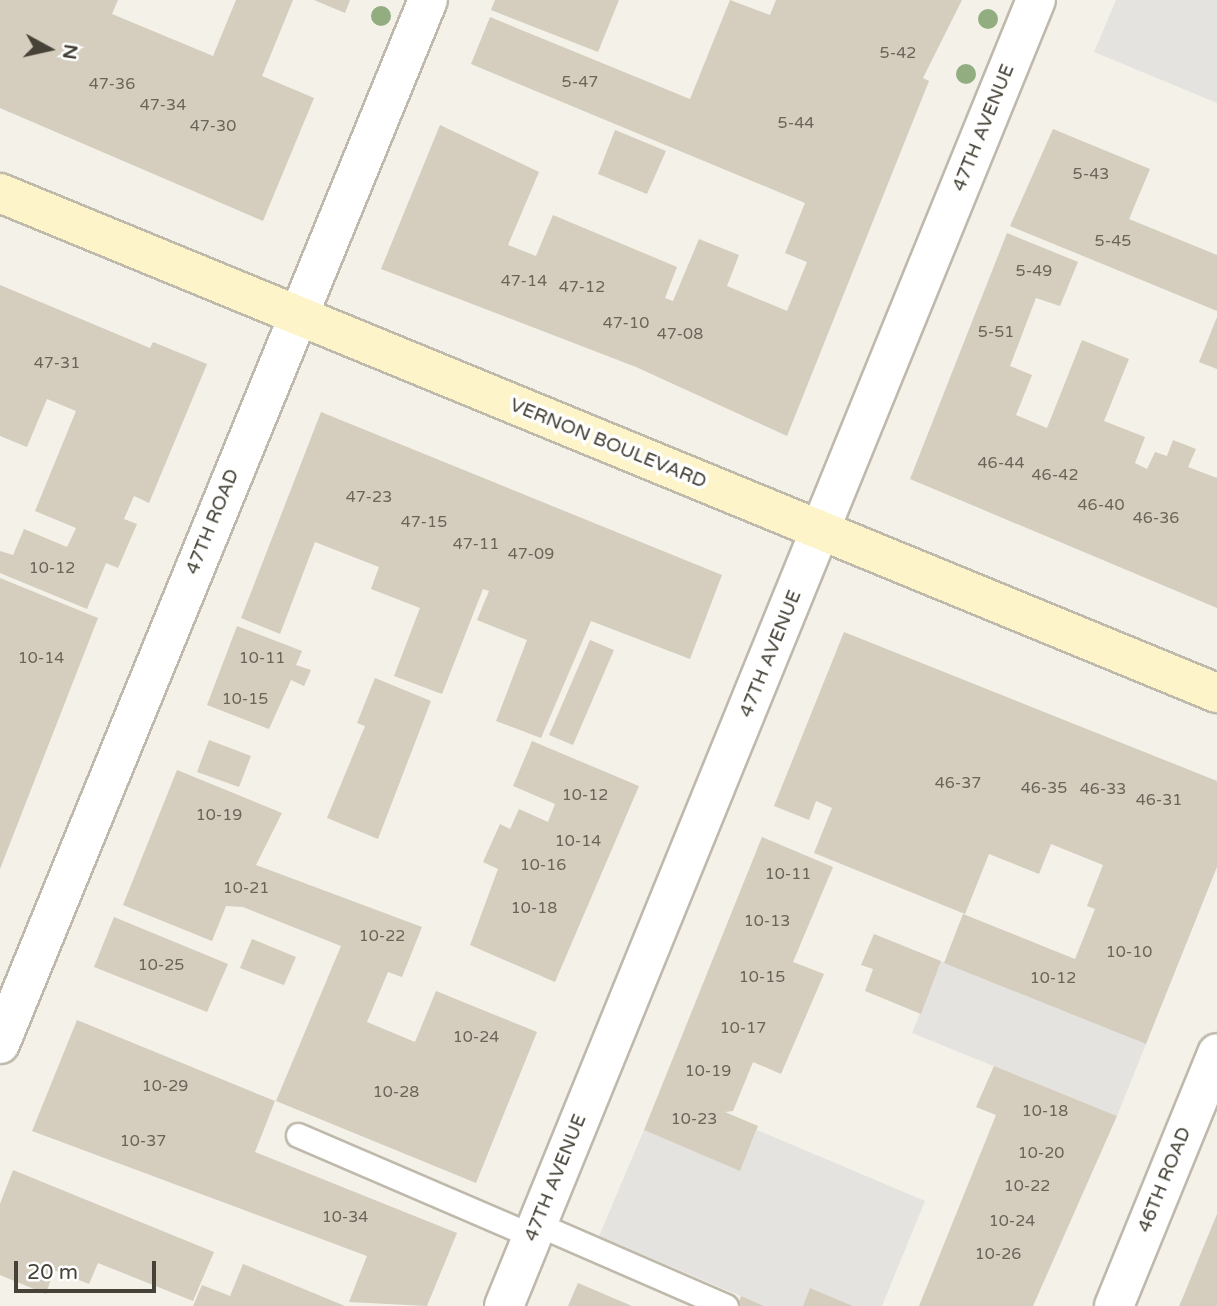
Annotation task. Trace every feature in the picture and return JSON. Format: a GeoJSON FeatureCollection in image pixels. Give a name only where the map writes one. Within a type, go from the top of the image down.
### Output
{"type":"FeatureCollection","features":[{"type":"Feature","properties":{"kind":"main road","name":"VERNON BOULEVARD"},"geometry":{"type":"LineString","coordinates":[[0,193],[1217,693]]}},
{"type":"Feature","properties":{"kind":"street","name":"47TH ROAD"},"geometry":{"type":"LineString","coordinates":[[0,1044],[428,0]]}},
{"type":"Feature","properties":{"kind":"street","name":"47TH AVENUE"},"geometry":{"type":"LineString","coordinates":[[504,1306],[1036,0]]}},
{"type":"Feature","properties":{"kind":"street","name":"46TH ROAD"},"geometry":{"type":"LineString","coordinates":[[1114,1306],[1217,1053]]}},
{"type":"Feature","properties":{"kind":"lane"},"geometry":{"type":"LineString","coordinates":[[298,1135],[726,1306]]}},
{"type":"Feature","properties":{"kind":"shaded area"},"geometry":{"type":"Polygon","coordinates":[[[1116,0],[1217,0],[1217,103],[1094,52],[1116,0]]]}},
{"type":"Feature","properties":{"kind":"shaded area"},"geometry":{"type":"Polygon","coordinates":[[[941,961],[1146,1044],[1117,1116],[912,1033],[941,961]]]}},
{"type":"Feature","properties":{"kind":"shaded area"},"geometry":{"type":"Polygon","coordinates":[[[644,1130],[740,1170],[757,1130],[925,1201],[882,1306],[853,1306],[810,1288],[803,1306],[764,1306],[599,1236],[644,1130]]]}},
{"type":"Feature","properties":{"kind":"building"},"geometry":{"type":"Polygon","coordinates":[[[0,0],[118,0],[112,14],[213,56],[236,0],[293,0],[262,76],[314,98],[263,221],[0,108],[0,0]]]}},
{"type":"Feature","properties":{"kind":"building"},"geometry":{"type":"Polygon","coordinates":[[[314,0],[350,0],[345,13],[314,0]]]}},
{"type":"Feature","properties":{"kind":"building"},"geometry":{"type":"Polygon","coordinates":[[[495,0],[619,0],[598,52],[491,10],[495,0]]]}},
{"type":"Feature","properties":{"kind":"building"},"geometry":{"type":"Polygon","coordinates":[[[730,0],[770,15],[776,0],[962,0],[923,78],[929,81],[787,436],[636,367],[381,269],[440,125],[539,172],[508,245],[536,256],[553,215],[677,267],[665,298],[673,301],[699,239],[739,255],[727,286],[787,311],[807,262],[785,253],[805,203],[471,64],[490,17],[690,99],[730,0]]]}},
{"type":"Feature","properties":{"kind":"building"},"geometry":{"type":"Polygon","coordinates":[[[1053,129],[1150,169],[1129,219],[1217,255],[1217,311],[1010,226],[1053,129]]]}},
{"type":"Feature","properties":{"kind":"building"},"geometry":{"type":"Polygon","coordinates":[[[615,130],[666,151],[647,194],[598,174],[615,130]]]}},
{"type":"Feature","properties":{"kind":"building"},"geometry":{"type":"Polygon","coordinates":[[[1007,233],[1078,262],[1060,306],[1036,298],[1010,366],[1032,375],[1016,415],[1047,428],[1082,340],[1129,359],[1104,421],[1145,437],[1135,463],[1147,469],[1155,452],[1167,456],[1173,440],[1196,449],[1188,467],[1217,478],[1217,608],[910,479],[1007,233]]]}},
{"type":"Feature","properties":{"kind":"building"},"geometry":{"type":"Polygon","coordinates":[[[0,285],[150,348],[153,342],[207,364],[149,503],[134,496],[124,519],[137,524],[118,568],[106,563],[87,609],[0,573],[0,551],[13,555],[24,529],[67,547],[76,528],[35,511],[76,411],[47,399],[27,447],[0,436],[0,285]]]}},
{"type":"Feature","properties":{"kind":"building"},"geometry":{"type":"Polygon","coordinates":[[[1217,317],[1217,369],[1199,362],[1217,317]]]}},
{"type":"Feature","properties":{"kind":"building"},"geometry":{"type":"Polygon","coordinates":[[[321,412],[722,575],[690,659],[591,621],[541,738],[496,721],[527,640],[477,620],[489,591],[483,589],[442,694],[394,676],[420,608],[371,589],[379,567],[315,542],[280,634],[241,618],[321,412]]]}},
{"type":"Feature","properties":{"kind":"building"},"geometry":{"type":"Polygon","coordinates":[[[0,578],[98,618],[0,869],[0,578]]]}},
{"type":"Feature","properties":{"kind":"building"},"geometry":{"type":"Polygon","coordinates":[[[237,626],[302,651],[296,665],[311,670],[304,686],[291,680],[269,729],[207,705],[237,626]]]}},
{"type":"Feature","properties":{"kind":"building"},"geometry":{"type":"Polygon","coordinates":[[[844,632],[1217,781],[1217,867],[1146,1044],[944,963],[963,914],[1075,959],[1095,909],[1087,906],[1103,865],[1051,844],[1039,874],[989,854],[965,914],[814,853],[832,808],[816,801],[809,820],[774,806],[844,632]]]}},
{"type":"Feature","properties":{"kind":"building"},"geometry":{"type":"Polygon","coordinates":[[[590,640],[614,650],[573,745],[549,735],[590,640]]]}},
{"type":"Feature","properties":{"kind":"building"},"geometry":{"type":"Polygon","coordinates":[[[375,678],[431,701],[378,839],[327,818],[365,726],[357,723],[375,678]]]}},
{"type":"Feature","properties":{"kind":"building"},"geometry":{"type":"Polygon","coordinates":[[[209,740],[251,756],[239,787],[197,772],[209,740]]]}},
{"type":"Feature","properties":{"kind":"building"},"geometry":{"type":"Polygon","coordinates":[[[532,741],[639,786],[555,982],[470,945],[498,869],[483,862],[500,824],[510,829],[519,809],[548,822],[555,804],[513,786],[532,741]]]}},
{"type":"Feature","properties":{"kind":"building"},"geometry":{"type":"Polygon","coordinates":[[[177,770],[282,813],[256,865],[422,927],[402,977],[388,972],[367,1022],[415,1042],[436,991],[537,1032],[476,1183],[276,1101],[341,946],[243,907],[226,906],[212,941],[123,905],[177,770]]]}},
{"type":"Feature","properties":{"kind":"building"},"geometry":{"type":"Polygon","coordinates":[[[762,837],[833,867],[793,962],[824,974],[781,1074],[753,1062],[733,1111],[725,1112],[758,1126],[740,1171],[644,1130],[762,837]]]}},
{"type":"Feature","properties":{"kind":"building"},"geometry":{"type":"Polygon","coordinates":[[[114,917],[228,964],[207,1012],[94,967],[114,917]]]}},
{"type":"Feature","properties":{"kind":"building"},"geometry":{"type":"Polygon","coordinates":[[[874,934],[941,961],[921,1014],[865,991],[873,969],[861,965],[874,934]]]}},
{"type":"Feature","properties":{"kind":"building"},"geometry":{"type":"Polygon","coordinates":[[[252,939],[296,957],[284,985],[240,968],[252,939]]]}},
{"type":"Feature","properties":{"kind":"building"},"geometry":{"type":"Polygon","coordinates":[[[77,1020],[275,1101],[255,1152],[457,1233],[427,1306],[349,1302],[367,1256],[32,1131],[77,1020]]]}},
{"type":"Feature","properties":{"kind":"building"},"geometry":{"type":"Polygon","coordinates":[[[994,1066],[1117,1116],[1033,1306],[919,1306],[996,1115],[976,1107],[994,1066]]]}},
{"type":"Feature","properties":{"kind":"building"},"geometry":{"type":"Polygon","coordinates":[[[13,1170],[214,1252],[193,1301],[98,1263],[89,1284],[54,1270],[46,1294],[0,1275],[0,1204],[13,1170]]]}},
{"type":"Feature","properties":{"kind":"building"},"geometry":{"type":"Polygon","coordinates":[[[1217,1214],[1217,1306],[1179,1306],[1183,1297],[1217,1214]]]}},
{"type":"Feature","properties":{"kind":"building"},"geometry":{"type":"Polygon","coordinates":[[[243,1264],[345,1306],[193,1306],[202,1285],[230,1296],[243,1264]]]}},
{"type":"Feature","properties":{"kind":"building"},"geometry":{"type":"Polygon","coordinates":[[[578,1283],[632,1306],[568,1306],[578,1283]]]}},
{"type":"Feature","properties":{"kind":"building"},"geometry":{"type":"Polygon","coordinates":[[[810,1288],[853,1306],[803,1306],[810,1288]]]}},
{"type":"Feature","properties":{"kind":"building"},"geometry":{"type":"Polygon","coordinates":[[[741,1296],[764,1306],[737,1306],[741,1296]]]}}]}
